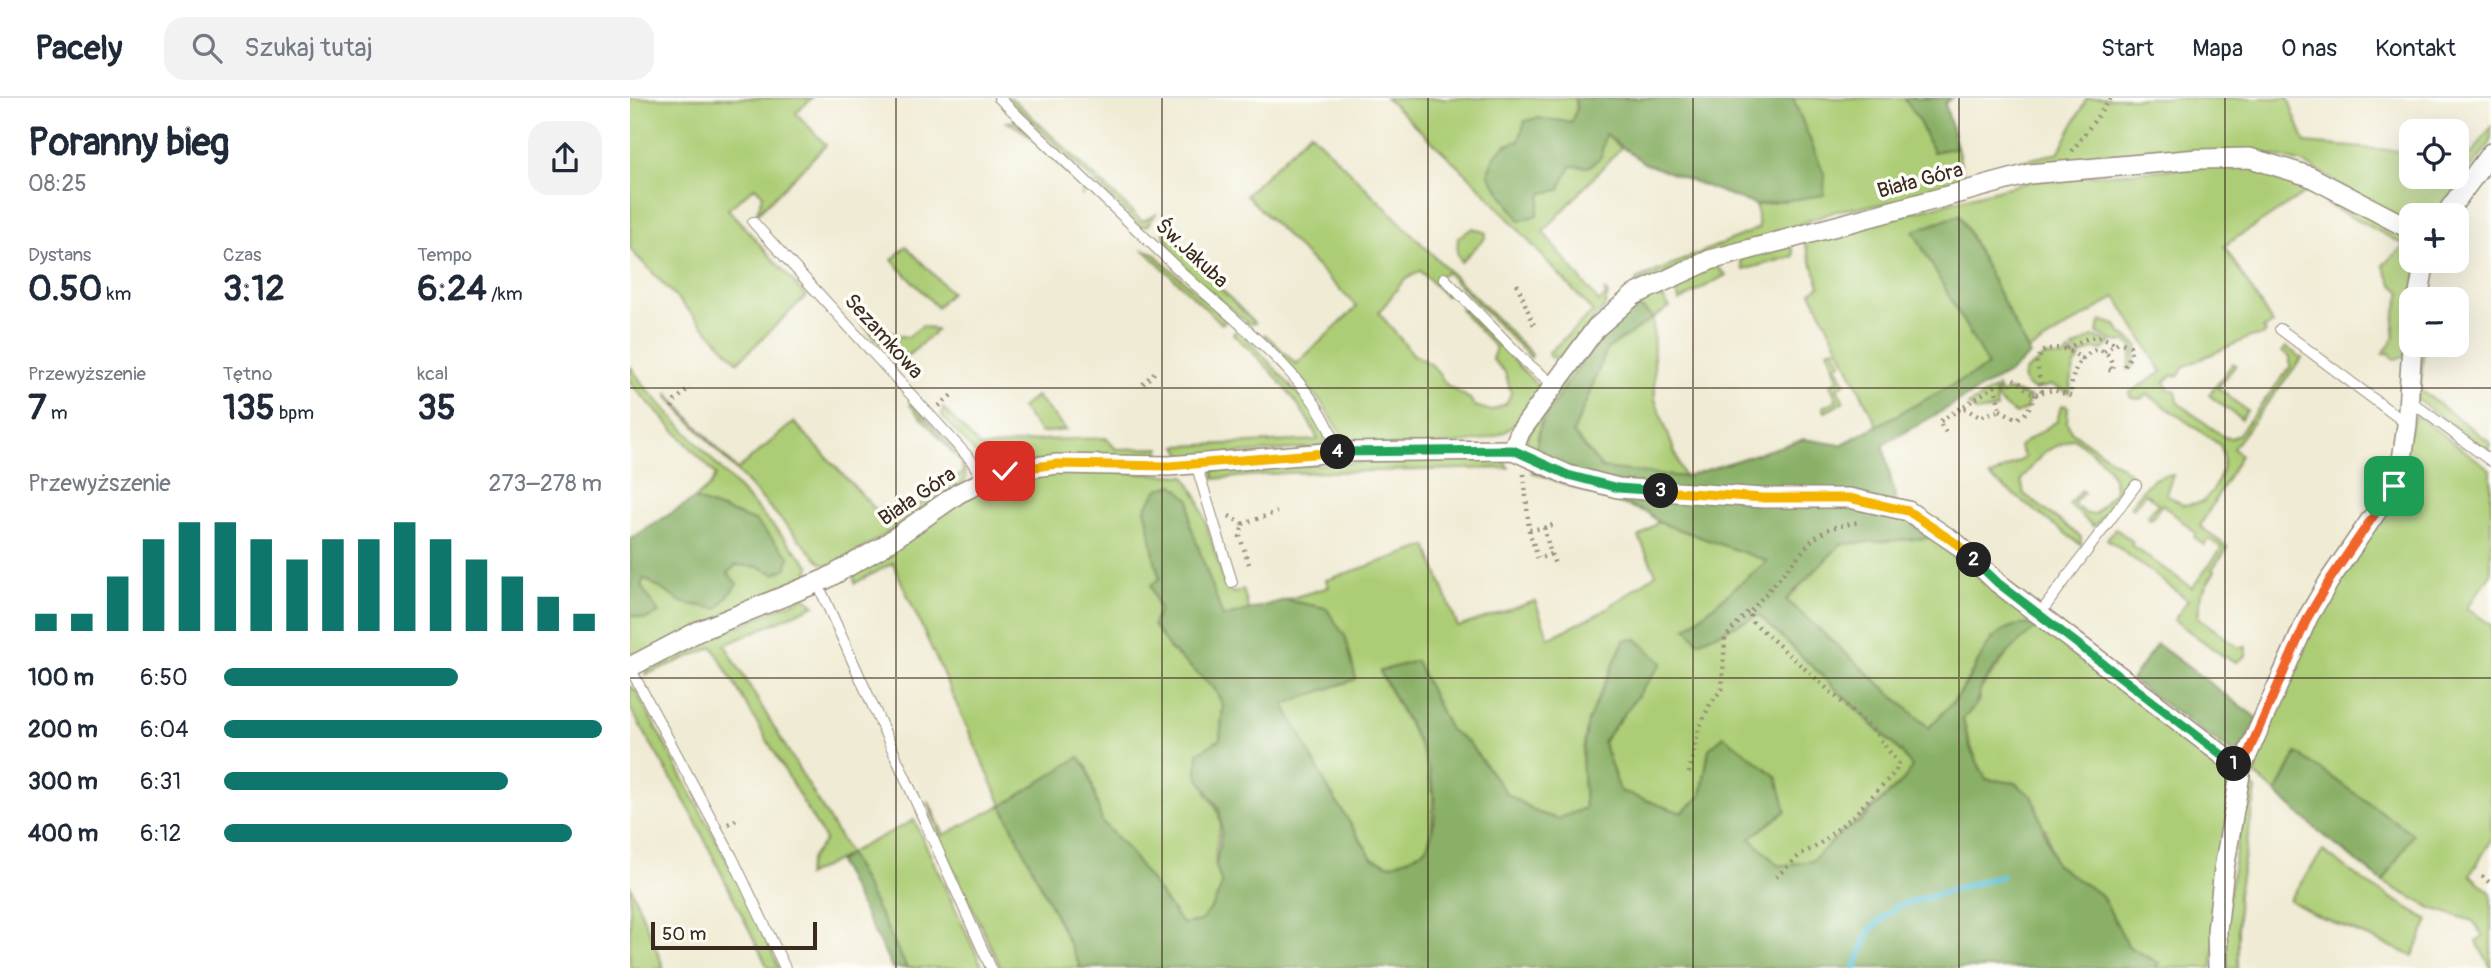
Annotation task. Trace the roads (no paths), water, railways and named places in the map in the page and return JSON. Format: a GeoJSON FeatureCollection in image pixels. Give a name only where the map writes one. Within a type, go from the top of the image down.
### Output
{"type":"FeatureCollection","features":[{"type":"Feature","properties":{"kind":"street"},"geometry":{"type":"LineString","coordinates":[[2454,203],[2491,153]]}},
{"type":"Feature","properties":{"kind":"street","name":"Biała Góra"},"geometry":{"type":"LineString","coordinates":[[630,668],[699,631],[817,582],[882,547],[983,479],[1028,466],[1196,464],[1337,452],[1513,450],[1520,432],[1595,328],[1613,310],[1634,295],[1710,260],[2029,174],[2198,159],[2250,158],[2309,176],[2399,223]]}},
{"type":"Feature","properties":{"kind":"street"},"geometry":{"type":"LineString","coordinates":[[2218,968],[2217,931],[2224,869],[2241,769],[2308,617],[2331,578],[2394,486],[2402,467],[2411,357]]}},
{"type":"Feature","properties":{"kind":"street"},"geometry":{"type":"LineString","coordinates":[[1513,450],[1568,475],[1618,488],[1763,498],[1849,498],[1908,511],[1957,544],[1998,583],[2241,769]]}},
{"type":"Feature","properties":{"kind":"lane","name":"Św.Jakuba"},"geometry":{"type":"LineString","coordinates":[[999,98],[1176,267],[1253,335],[1326,420],[1337,452]]}},
{"type":"Feature","properties":{"kind":"lane","name":"Sezamkowa"},"geometry":{"type":"LineString","coordinates":[[753,222],[971,460],[983,479]]}},
{"type":"Feature","properties":{"kind":"lane"},"geometry":{"type":"LineString","coordinates":[[1444,278],[1527,363],[1554,385]]}},
{"type":"Feature","properties":{"kind":"lane"},"geometry":{"type":"LineString","coordinates":[[2280,329],[2407,425]]}},
{"type":"Feature","properties":{"kind":"lane"},"geometry":{"type":"LineString","coordinates":[[2408,399],[2491,461]]}},
{"type":"Feature","properties":{"kind":"lane"},"geometry":{"type":"LineString","coordinates":[[1196,464],[1232,582]]}},
{"type":"Feature","properties":{"kind":"lane"},"geometry":{"type":"LineString","coordinates":[[2039,615],[2136,485]]}},
{"type":"Feature","properties":{"kind":"lane"},"geometry":{"type":"LineString","coordinates":[[817,582],[991,968]]}},
{"type":"Feature","properties":{"kind":"lane"},"geometry":{"type":"LineString","coordinates":[[630,668],[738,868],[785,968]]}},
{"type":"Feature","properties":{"kind":"waterway"},"geometry":{"type":"LineString","coordinates":[[1855,968],[1869,931],[1897,906],[2001,876]]}}]}
